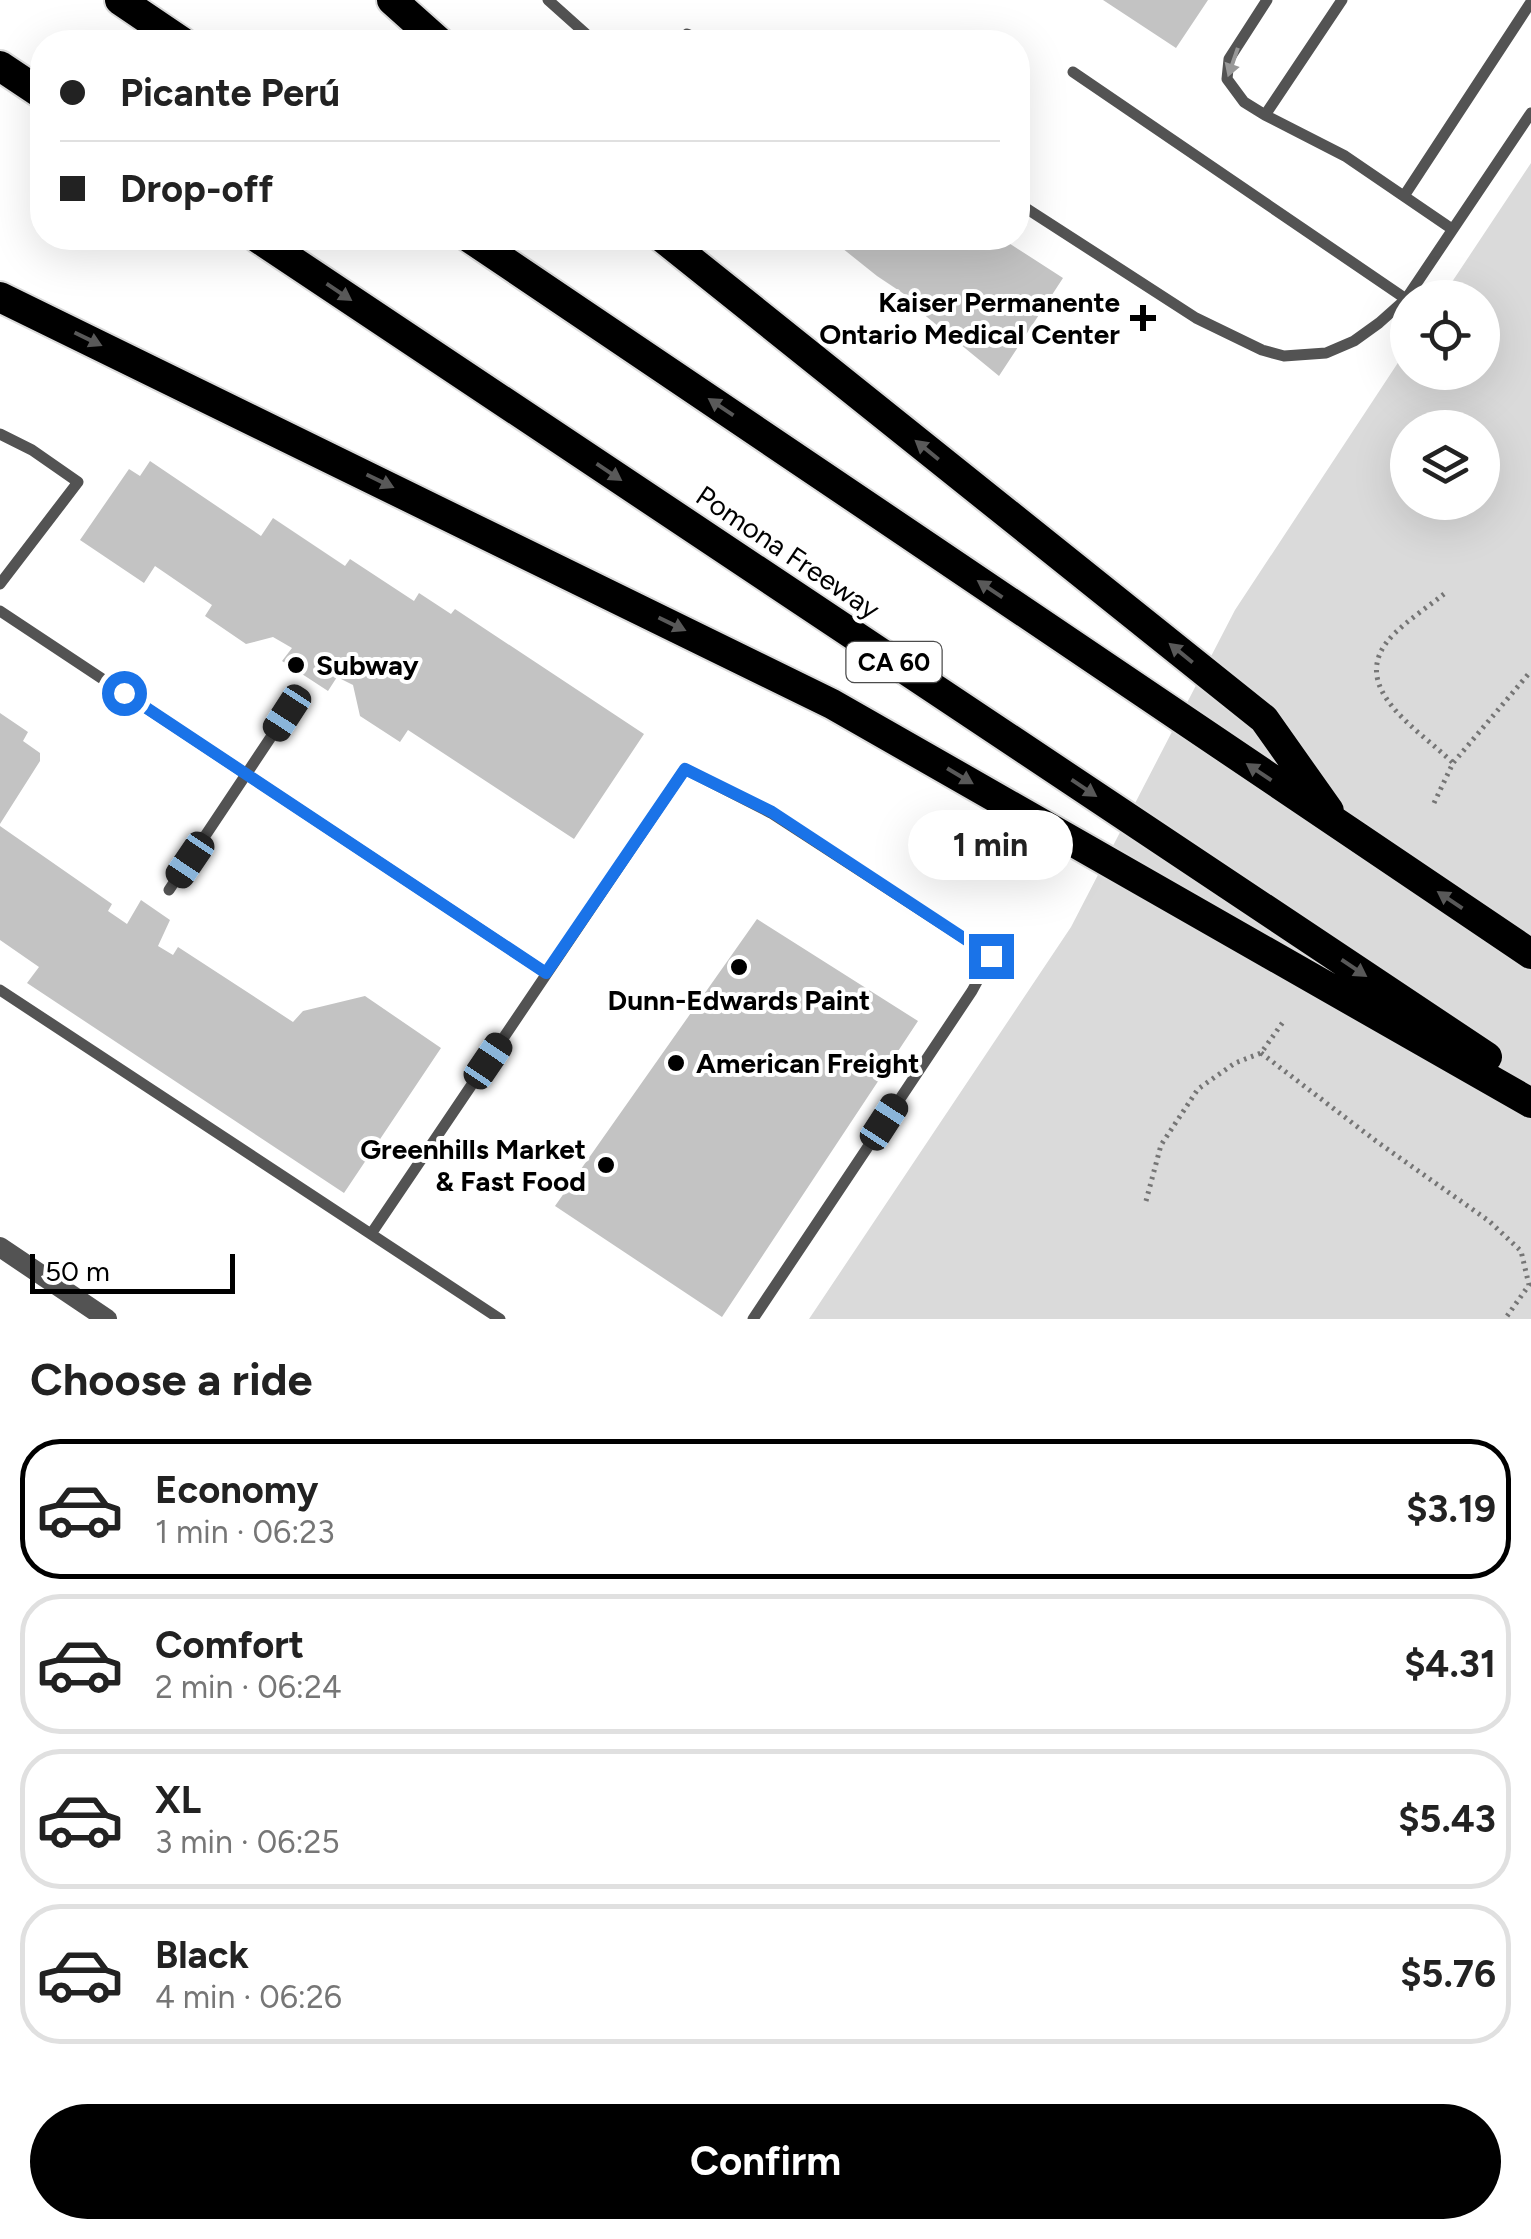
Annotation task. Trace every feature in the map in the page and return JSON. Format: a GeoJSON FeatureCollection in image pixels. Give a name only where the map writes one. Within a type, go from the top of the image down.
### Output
{"type":"FeatureCollection","features":[{"type":"Feature","properties":{"kind":"highway"},"geometry":{"type":"LineString","coordinates":[[120,0],[164,30]]}},
{"type":"Feature","properties":{"kind":"highway"},"geometry":{"type":"LineString","coordinates":[[392,0],[426,30]]}},
{"type":"Feature","properties":{"kind":"highway"},"geometry":{"type":"LineString","coordinates":[[0,66],[30,86]]}},
{"type":"Feature","properties":{"kind":"highway","name":"Pomona Freeway"},"geometry":{"type":"LineString","coordinates":[[276,250],[1531,1086]]}},
{"type":"Feature","properties":{"kind":"highway"},"geometry":{"type":"LineString","coordinates":[[488,250],[1531,954]]}},
{"type":"Feature","properties":{"kind":"highway"},"geometry":{"type":"LineString","coordinates":[[678,250],[1264,719],[1340,826]]}},
{"type":"Feature","properties":{"kind":"highway"},"geometry":{"type":"LineString","coordinates":[[0,298],[832,704],[1531,1103]]}},
{"type":"Feature","properties":{"kind":"street"},"geometry":{"type":"LineString","coordinates":[[0,1247],[108,1319]]}},
{"type":"Feature","properties":{"kind":"lane"},"geometry":{"type":"LineString","coordinates":[[548,0],[582,30]]}},
{"type":"Feature","properties":{"kind":"lane"},"geometry":{"type":"LineString","coordinates":[[1268,0],[1230,59],[1227,78],[1235,93],[1266,115],[1345,156],[1452,230]]}},
{"type":"Feature","properties":{"kind":"lane"},"geometry":{"type":"LineString","coordinates":[[1266,115],[1342,0]]}},
{"type":"Feature","properties":{"kind":"lane"},"geometry":{"type":"LineString","coordinates":[[1404,196],[1531,2]]}},
{"type":"Feature","properties":{"kind":"lane"},"geometry":{"type":"LineString","coordinates":[[1073,72],[1390,287]]}},
{"type":"Feature","properties":{"kind":"lane"},"geometry":{"type":"LineString","coordinates":[[1418,280],[1531,113]]}},
{"type":"Feature","properties":{"kind":"lane"},"geometry":{"type":"LineString","coordinates":[[1030,211],[1196,318],[1262,350],[1284,356],[1326,353],[1354,340],[1390,313]]}},
{"type":"Feature","properties":{"kind":"lane"},"geometry":{"type":"LineString","coordinates":[[0,434],[32,450],[78,482],[0,584]]}},
{"type":"Feature","properties":{"kind":"lane"},"geometry":{"type":"LineString","coordinates":[[0,611],[546,973]]}},
{"type":"Feature","properties":{"kind":"lane"},"geometry":{"type":"LineString","coordinates":[[170,890],[287,713]]}},
{"type":"Feature","properties":{"kind":"lane"},"geometry":{"type":"LineString","coordinates":[[371,1234],[685,769],[772,812],[991,956],[753,1319]]}},
{"type":"Feature","properties":{"kind":"lane"},"geometry":{"type":"LineString","coordinates":[[0,990],[500,1319]]}},
{"type":"Feature","properties":{"kind":"path"},"geometry":{"type":"LineString","coordinates":[[1444,594],[1394,634],[1377,655],[1375,672],[1385,700],[1454,763]]}},
{"type":"Feature","properties":{"kind":"path"},"geometry":{"type":"LineString","coordinates":[[1434,803],[1454,763],[1531,670]]}},
{"type":"Feature","properties":{"kind":"path"},"geometry":{"type":"LineString","coordinates":[[1146,1202],[1161,1144],[1198,1089],[1234,1062],[1262,1052],[1283,1022]]}},
{"type":"Feature","properties":{"kind":"path"},"geometry":{"type":"LineString","coordinates":[[1262,1052],[1376,1142],[1489,1221],[1521,1251],[1529,1285],[1504,1319]]}},
{"type":"Feature","properties":{"kind":"shaded area"},"geometry":{"type":"Polygon","coordinates":[[[1531,163],[1531,1319],[809,1319],[1071,927],[1235,610],[1390,375],[1390,390],[1500,390],[1500,280],[1453,280],[1531,163]]]}},
{"type":"Feature","properties":{"kind":"building"},"geometry":{"type":"Polygon","coordinates":[[[1103,0],[1208,0],[1176,48],[1103,0]]]}},
{"type":"Feature","properties":{"kind":"building"},"geometry":{"type":"Polygon","coordinates":[[[844,250],[1020,250],[1063,278],[999,376],[916,308],[919,304],[844,250]]]}},
{"type":"Feature","properties":{"kind":"building"},"geometry":{"type":"Polygon","coordinates":[[[150,461],[261,536],[273,518],[345,566],[350,559],[414,601],[419,593],[451,614],[455,609],[644,734],[574,839],[408,730],[400,742],[360,716],[353,685],[337,677],[328,691],[282,661],[292,648],[273,637],[246,644],[205,616],[212,605],[155,566],[144,583],[80,540],[129,469],[140,476],[150,461]]]}},
{"type":"Feature","properties":{"kind":"building"},"geometry":{"type":"Polygon","coordinates":[[[0,713],[28,732],[23,741],[40,753],[40,761],[0,824],[0,713]]]}},
{"type":"Feature","properties":{"kind":"building"},"geometry":{"type":"Polygon","coordinates":[[[0,826],[112,904],[108,911],[127,924],[141,900],[170,920],[158,946],[173,955],[178,947],[293,1022],[303,1011],[365,996],[441,1048],[344,1193],[27,983],[39,967],[0,940],[0,826]]]}},
{"type":"Feature","properties":{"kind":"building"},"geometry":{"type":"Polygon","coordinates":[[[757,919],[918,1021],[722,1317],[555,1206],[757,919]]]}},
{"type":"Feature","properties":{"kind":"place","name":"Kaiser Permanente Ontario Medical Center"},"geometry":{"type":"Point","coordinates":[1143,318]}},
{"type":"Feature","properties":{"kind":"place","name":"Subway"},"geometry":{"type":"Point","coordinates":[296,665]}},
{"type":"Feature","properties":{"kind":"place","name":"Dunn-Edwards Paint"},"geometry":{"type":"Point","coordinates":[739,967]}},
{"type":"Feature","properties":{"kind":"place","name":"American Freight"},"geometry":{"type":"Point","coordinates":[676,1063]}},
{"type":"Feature","properties":{"kind":"place","name":"Greenhills Market & Fast Food"},"geometry":{"type":"Point","coordinates":[606,1165]}},
{"type":"Feature","properties":{"kind":"route"},"geometry":{"type":"LineString","coordinates":[[124,693],[546,973],[685,769],[772,812],[991,956]]}}]}
